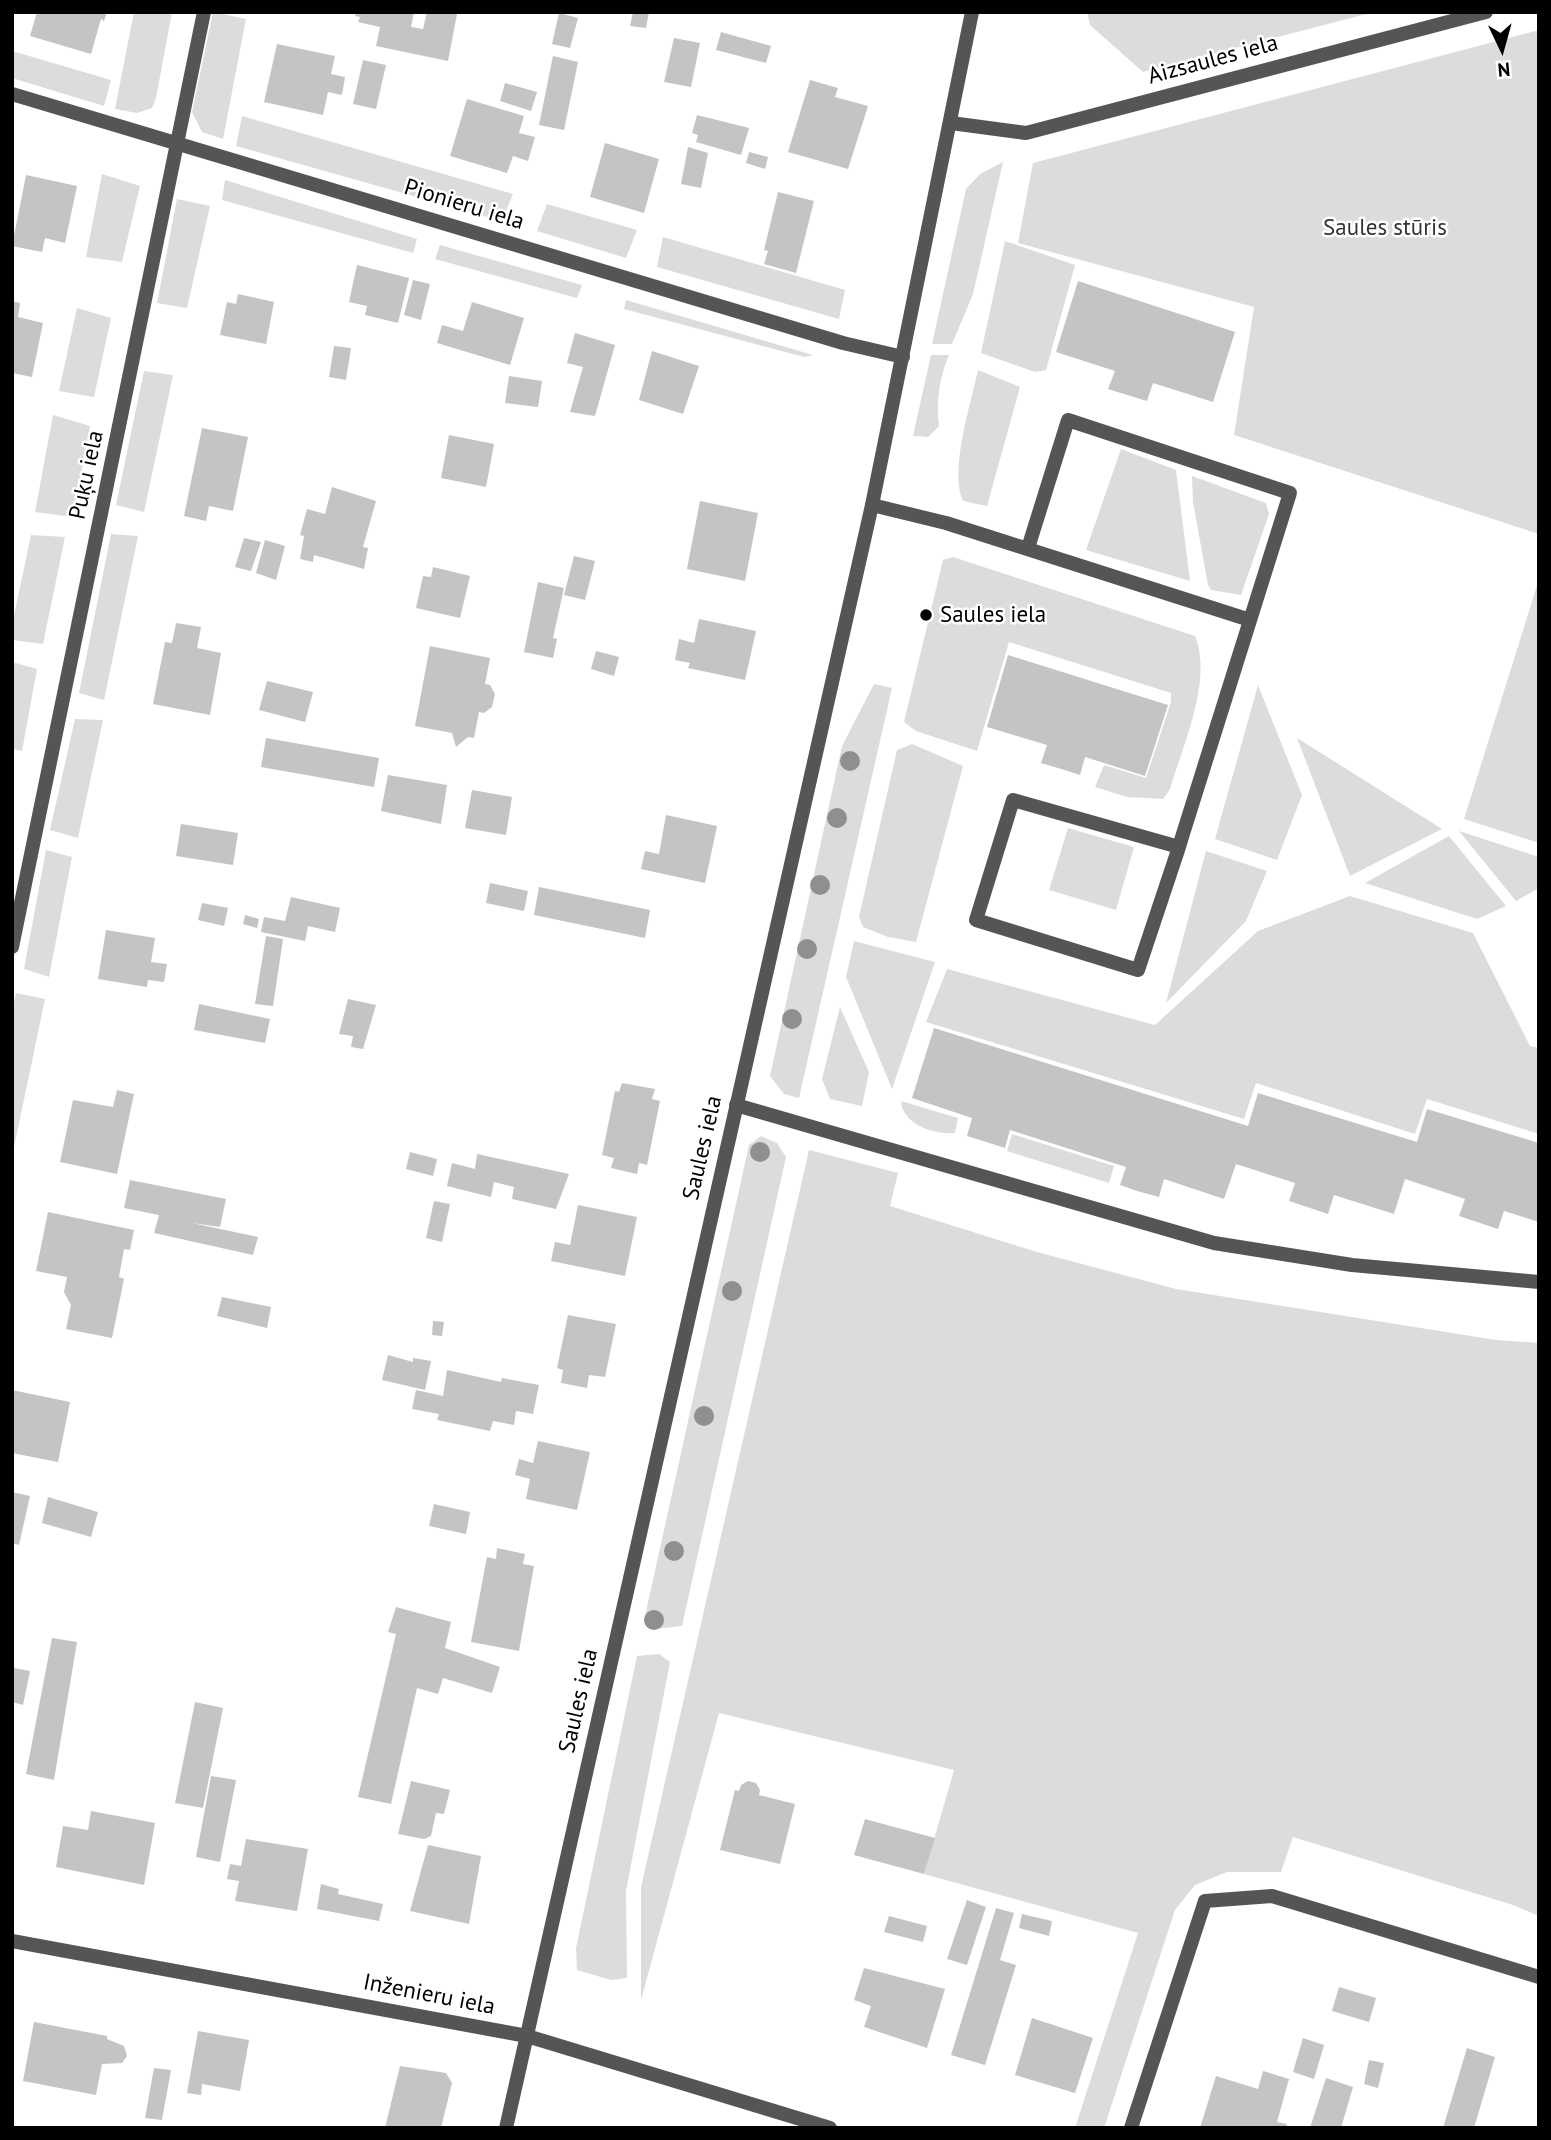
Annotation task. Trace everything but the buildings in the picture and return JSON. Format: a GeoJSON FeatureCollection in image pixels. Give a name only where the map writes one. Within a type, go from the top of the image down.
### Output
{"type":"FeatureCollection","features":[{"type":"Feature","properties":{"kind":"street","name":"Puķu iela"},"geometry":{"type":"LineString","coordinates":[[12,947],[204,12]]}},
{"type":"Feature","properties":{"kind":"street","name":"Saules iela"},"geometry":{"type":"LineString","coordinates":[[506,2128],[872,505],[972,12]]}},
{"type":"Feature","properties":{"kind":"street","name":"Aizsaules iela"},"geometry":{"type":"LineString","coordinates":[[951,123],[1026,133],[1486,12]]}},
{"type":"Feature","properties":{"kind":"street","name":"Pionieru iela"},"geometry":{"type":"LineString","coordinates":[[12,94],[843,343],[903,357]]}},
{"type":"Feature","properties":{"kind":"street"},"geometry":{"type":"LineString","coordinates":[[1028,548],[1068,420],[1290,493],[1179,847],[1138,970],[976,920],[1013,800],[1179,847]]}},
{"type":"Feature","properties":{"kind":"street"},"geometry":{"type":"LineString","coordinates":[[872,505],[1028,548],[1250,620]]}},
{"type":"Feature","properties":{"kind":"street"},"geometry":{"type":"LineString","coordinates":[[736,1105],[1214,1243],[1352,1265],[1539,1283]]}},
{"type":"Feature","properties":{"kind":"street"},"geometry":{"type":"LineString","coordinates":[[1131,2128],[1205,1901],[1272,1896],[1539,1977]]}},
{"type":"Feature","properties":{"kind":"street","name":"Inženieru iela"},"geometry":{"type":"LineString","coordinates":[[12,1941],[527,2036],[830,2128]]}},
{"type":"Feature","properties":{"kind":"green space"},"geometry":{"type":"Polygon","coordinates":[[[134,12],[172,12],[156,98],[152,108],[137,113],[115,109],[134,12]]]}},
{"type":"Feature","properties":{"kind":"green space"},"geometry":{"type":"Polygon","coordinates":[[[213,12],[246,19],[223,139],[202,132],[192,112],[213,12]]]}},
{"type":"Feature","properties":{"kind":"green space"},"geometry":{"type":"Polygon","coordinates":[[[1087,12],[1374,12],[1143,72],[1090,25],[1087,12]]]}},
{"type":"Feature","properties":{"kind":"green space","name":"Saules stūris"},"geometry":{"type":"Polygon","coordinates":[[[1539,30],[1539,534],[1234,435],[1254,307],[1018,243],[1033,163],[1539,30]]]}},
{"type":"Feature","properties":{"kind":"green space"},"geometry":{"type":"Polygon","coordinates":[[[12,51],[111,80],[104,106],[12,78],[12,51]]]}},
{"type":"Feature","properties":{"kind":"green space"},"geometry":{"type":"Polygon","coordinates":[[[242,116],[513,194],[502,221],[236,146],[242,116]]]}},
{"type":"Feature","properties":{"kind":"green space"},"geometry":{"type":"Polygon","coordinates":[[[1003,162],[973,294],[952,344],[932,344],[966,189],[980,174],[1003,162]]]}},
{"type":"Feature","properties":{"kind":"green space"},"geometry":{"type":"Polygon","coordinates":[[[102,174],[140,186],[122,262],[86,257],[102,174]]]}},
{"type":"Feature","properties":{"kind":"green space"},"geometry":{"type":"Polygon","coordinates":[[[225,180],[417,239],[413,253],[222,200],[225,180]]]}},
{"type":"Feature","properties":{"kind":"green space"},"geometry":{"type":"Polygon","coordinates":[[[177,199],[210,206],[187,308],[157,303],[177,199]]]}},
{"type":"Feature","properties":{"kind":"green space"},"geometry":{"type":"Polygon","coordinates":[[[547,204],[637,230],[626,258],[537,231],[547,204]]]}},
{"type":"Feature","properties":{"kind":"green space"},"geometry":{"type":"Polygon","coordinates":[[[663,237],[845,290],[839,319],[657,267],[663,237]]]}},
{"type":"Feature","properties":{"kind":"green space"},"geometry":{"type":"Polygon","coordinates":[[[1005,241],[1075,265],[1046,370],[1035,372],[981,353],[1005,241]]]}},
{"type":"Feature","properties":{"kind":"green space"},"geometry":{"type":"Polygon","coordinates":[[[440,245],[582,285],[577,298],[435,259],[440,245]]]}},
{"type":"Feature","properties":{"kind":"green space"},"geometry":{"type":"Polygon","coordinates":[[[626,300],[813,355],[804,357],[624,309],[626,300]]]}},
{"type":"Feature","properties":{"kind":"green space"},"geometry":{"type":"Polygon","coordinates":[[[77,308],[111,318],[94,397],[59,391],[77,308]]]}},
{"type":"Feature","properties":{"kind":"green space"},"geometry":{"type":"Polygon","coordinates":[[[931,355],[949,355],[939,390],[939,426],[928,437],[913,436],[931,355]]]}},
{"type":"Feature","properties":{"kind":"green space"},"geometry":{"type":"Polygon","coordinates":[[[978,370],[1020,387],[987,506],[963,501],[958,473],[978,370]]]}},
{"type":"Feature","properties":{"kind":"green space"},"geometry":{"type":"Polygon","coordinates":[[[144,371],[173,375],[144,512],[116,505],[144,371]]]}},
{"type":"Feature","properties":{"kind":"green space"},"geometry":{"type":"Polygon","coordinates":[[[53,415],[90,426],[73,517],[35,512],[53,415]]]}},
{"type":"Feature","properties":{"kind":"green space"},"geometry":{"type":"Polygon","coordinates":[[[1121,449],[1176,470],[1190,581],[1086,550],[1121,449]]]}},
{"type":"Feature","properties":{"kind":"green space"},"geometry":{"type":"Polygon","coordinates":[[[1192,476],[1266,503],[1269,514],[1241,595],[1211,590],[1208,585],[1193,502],[1192,476]]]}},
{"type":"Feature","properties":{"kind":"green space"},"geometry":{"type":"Polygon","coordinates":[[[111,534],[138,536],[104,700],[79,693],[111,534]]]}},
{"type":"Feature","properties":{"kind":"green space"},"geometry":{"type":"Polygon","coordinates":[[[31,535],[65,537],[43,644],[12,640],[12,625],[31,535]]]}},
{"type":"Feature","properties":{"kind":"green space"},"geometry":{"type":"Polygon","coordinates":[[[953,557],[1195,636],[1200,653],[1198,692],[1182,753],[1170,789],[1163,799],[1127,797],[1095,787],[1104,765],[1146,778],[1171,702],[1171,693],[1009,642],[977,751],[916,731],[904,722],[943,560],[953,557]]]}},
{"type":"Feature","properties":{"kind":"green space"},"geometry":{"type":"Polygon","coordinates":[[[1539,579],[1539,843],[1464,819],[1539,579]]]}},
{"type":"Feature","properties":{"kind":"green space"},"geometry":{"type":"Polygon","coordinates":[[[12,662],[37,669],[22,751],[12,749],[12,662]]]}},
{"type":"Feature","properties":{"kind":"green space"},"geometry":{"type":"Polygon","coordinates":[[[874,684],[892,688],[799,1098],[784,1094],[770,1076],[842,746],[874,684]]]}},
{"type":"Feature","properties":{"kind":"green space"},"geometry":{"type":"Polygon","coordinates":[[[1258,685],[1302,795],[1277,860],[1215,839],[1258,685]]]}},
{"type":"Feature","properties":{"kind":"green space"},"geometry":{"type":"Polygon","coordinates":[[[75,719],[103,720],[78,838],[50,830],[75,719]]]}},
{"type":"Feature","properties":{"kind":"green space"},"geometry":{"type":"Polygon","coordinates":[[[1297,738],[1442,829],[1350,876],[1297,738]]]}},
{"type":"Feature","properties":{"kind":"green space"},"geometry":{"type":"Polygon","coordinates":[[[912,744],[963,766],[916,942],[888,937],[863,927],[859,917],[897,750],[912,744]]]}},
{"type":"Feature","properties":{"kind":"green space"},"geometry":{"type":"Polygon","coordinates":[[[1068,828],[1134,847],[1116,910],[1049,890],[1068,828]]]}},
{"type":"Feature","properties":{"kind":"green space"},"geometry":{"type":"Polygon","coordinates":[[[1459,831],[1539,857],[1539,888],[1516,901],[1459,831]]]}},
{"type":"Feature","properties":{"kind":"green space"},"geometry":{"type":"Polygon","coordinates":[[[1449,836],[1506,906],[1477,919],[1365,883],[1449,836]]]}},
{"type":"Feature","properties":{"kind":"green space"},"geometry":{"type":"Polygon","coordinates":[[[46,850],[72,857],[49,977],[24,969],[46,850]]]}},
{"type":"Feature","properties":{"kind":"green space"},"geometry":{"type":"Polygon","coordinates":[[[1206,851],[1267,871],[1246,921],[1166,1003],[1206,851]]]}},
{"type":"Feature","properties":{"kind":"green space"},"geometry":{"type":"Polygon","coordinates":[[[1350,896],[1473,933],[1530,1046],[1539,1048],[1539,1134],[1427,1099],[1415,1134],[1256,1083],[1244,1119],[926,1022],[947,969],[1155,1025],[1258,931],[1350,896]]]}},
{"type":"Feature","properties":{"kind":"green space"},"geometry":{"type":"Polygon","coordinates":[[[854,941],[935,962],[892,1089],[846,977],[854,941]]]}},
{"type":"Feature","properties":{"kind":"green space"},"geometry":{"type":"Polygon","coordinates":[[[16,993],[45,999],[12,1157],[12,1012],[16,993]]]}},
{"type":"Feature","properties":{"kind":"green space"},"geometry":{"type":"Polygon","coordinates":[[[840,1007],[869,1072],[862,1106],[830,1099],[822,1079],[840,1007]]]}},
{"type":"Feature","properties":{"kind":"green space"},"geometry":{"type":"Polygon","coordinates":[[[901,1101],[958,1118],[955,1133],[929,1130],[913,1122],[903,1109],[901,1101]]]}},
{"type":"Feature","properties":{"kind":"green space"},"geometry":{"type":"Polygon","coordinates":[[[1012,1134],[1114,1166],[1109,1183],[1007,1151],[1012,1134]]]}},
{"type":"Feature","properties":{"kind":"green space"},"geometry":{"type":"Polygon","coordinates":[[[761,1136],[777,1143],[786,1157],[682,1626],[656,1629],[645,1616],[749,1145],[761,1136]]]}},
{"type":"Feature","properties":{"kind":"green space"},"geometry":{"type":"Polygon","coordinates":[[[809,1150],[898,1173],[890,1206],[1037,1252],[1176,1289],[1496,1340],[1539,1343],[1539,1916],[1513,1905],[1293,1837],[1281,1872],[1227,1872],[1195,1885],[1175,1910],[1104,2128],[1075,2128],[1138,1933],[924,1874],[954,1770],[719,1713],[641,2000],[641,1887],[809,1150]]]}},
{"type":"Feature","properties":{"kind":"green space"},"geometry":{"type":"Polygon","coordinates":[[[659,1654],[670,1662],[626,1891],[627,1978],[611,1980],[577,1970],[576,1948],[637,1656],[659,1654]]]}},
{"type":"Feature","properties":{"kind":"place","name":"Saules iela"},"geometry":{"type":"Point","coordinates":[926,615]}}]}
